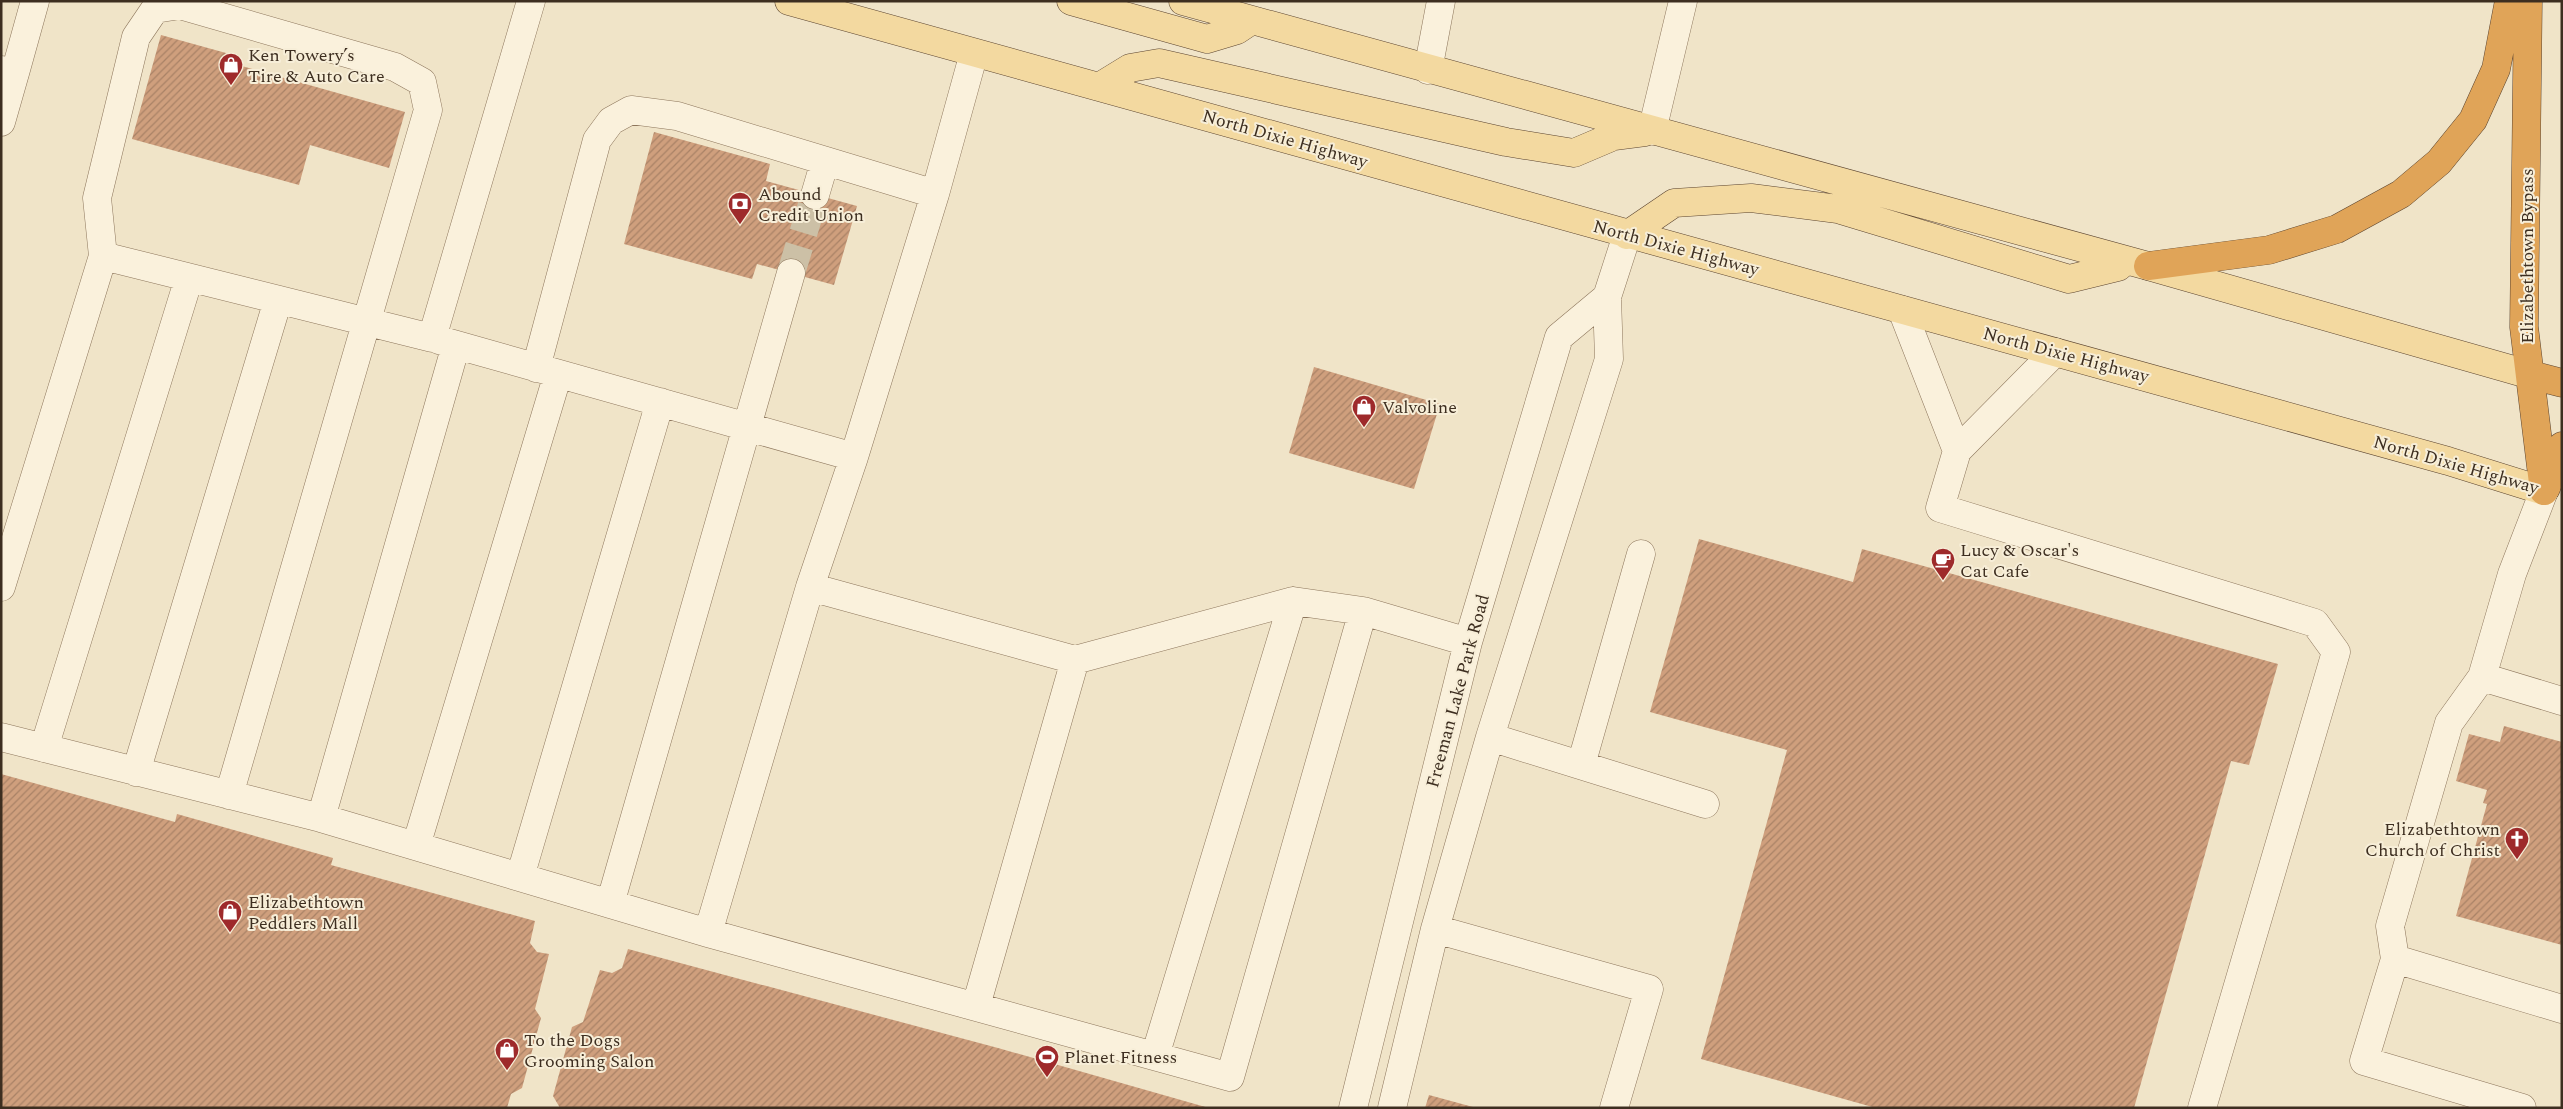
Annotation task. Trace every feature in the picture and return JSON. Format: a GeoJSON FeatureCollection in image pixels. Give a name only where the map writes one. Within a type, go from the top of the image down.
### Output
{"type":"FeatureCollection","features":[{"type":"Feature","properties":{"kind":"highway"},"geometry":{"type":"LineString","coordinates":[[2136,264],[2270,250],[2337,229],[2402,194],[2439,162],[2473,120],[2496,69],[2509,1]]}},
{"type":"Feature","properties":{"kind":"highway","name":"Elizabethtown Bypass"},"geometry":{"type":"LineString","coordinates":[[2528,1],[2524,327],[2553,494]]}},
{"type":"Feature","properties":{"kind":"highway"},"geometry":{"type":"LineString","coordinates":[[2531,375],[2562,383]]}},
{"type":"Feature","properties":{"kind":"highway"},"geometry":{"type":"LineString","coordinates":[[2553,494],[2562,446]]}},
{"type":"Feature","properties":{"kind":"main road","name":"North Dixie Highway"},"geometry":{"type":"LineString","coordinates":[[788,1],[2055,352],[2448,462],[2553,494]]}},
{"type":"Feature","properties":{"kind":"main road"},"geometry":{"type":"LineString","coordinates":[[1071,1],[1206,39],[1237,30],[1252,20]]}},
{"type":"Feature","properties":{"kind":"main road"},"geometry":{"type":"LineString","coordinates":[[1183,1],[2531,375]]}},
{"type":"Feature","properties":{"kind":"main road"},"geometry":{"type":"LineString","coordinates":[[1099,87],[1130,68],[1159,63],[1506,142],[1574,153],[1614,136],[1652,131]]}},
{"type":"Feature","properties":{"kind":"main road"},"geometry":{"type":"LineString","coordinates":[[1627,234],[1674,203],[1751,198],[1838,209],[2069,279],[2136,264]]}},
{"type":"Feature","properties":{"kind":"street"},"geometry":{"type":"LineString","coordinates":[[1,122],[8,71],[35,1]]}},
{"type":"Feature","properties":{"kind":"street"},"geometry":{"type":"LineString","coordinates":[[321,818],[531,1]]}},
{"type":"Feature","properties":{"kind":"street"},"geometry":{"type":"LineString","coordinates":[[1428,70],[1441,1]]}},
{"type":"Feature","properties":{"kind":"street"},"geometry":{"type":"LineString","coordinates":[[1652,131],[1683,1]]}},
{"type":"Feature","properties":{"kind":"street"},"geometry":{"type":"LineString","coordinates":[[1,587],[103,256],[97,198],[136,37],[155,9],[180,5],[395,67],[422,82],[428,110],[368,322],[229,795]]}},
{"type":"Feature","properties":{"kind":"street"},"geometry":{"type":"LineString","coordinates":[[708,933],[810,587],[854,456],[935,194],[974,53]]}},
{"type":"Feature","properties":{"kind":"street"},"geometry":{"type":"LineString","coordinates":[[416,846],[547,371],[596,140],[611,121],[631,110],[677,116],[935,194]]}},
{"type":"Feature","properties":{"kind":"street"},"geometry":{"type":"LineString","coordinates":[[815,195],[825,160]]}},
{"type":"Feature","properties":{"kind":"street"},"geometry":{"type":"LineString","coordinates":[[1392,1108],[1435,929],[1490,737],[1609,359],[1607,297],[1627,234]]}},
{"type":"Feature","properties":{"kind":"street"},"geometry":{"type":"LineString","coordinates":[[103,256],[444,342],[854,456]]}},
{"type":"Feature","properties":{"kind":"street"},"geometry":{"type":"LineString","coordinates":[[610,904],[791,273]]}},
{"type":"Feature","properties":{"kind":"street"},"geometry":{"type":"LineString","coordinates":[[44,748],[190,278]]}},
{"type":"Feature","properties":{"kind":"street","name":"Freeman Lake Park Road"},"geometry":{"type":"LineString","coordinates":[[1353,1108],[1468,642],[1559,337],[1607,297]]}},
{"type":"Feature","properties":{"kind":"street"},"geometry":{"type":"LineString","coordinates":[[136,772],[278,300]]}},
{"type":"Feature","properties":{"kind":"street"},"geometry":{"type":"LineString","coordinates":[[1902,310],[1956,451]]}},
{"type":"Feature","properties":{"kind":"street"},"geometry":{"type":"LineString","coordinates":[[2055,352],[1956,451],[1940,508],[2315,623],[2336,652],[2202,1108]]}},
{"type":"Feature","properties":{"kind":"street"},"geometry":{"type":"LineString","coordinates":[[520,877],[660,402]]}},
{"type":"Feature","properties":{"kind":"street"},"geometry":{"type":"LineString","coordinates":[[2522,1108],[2364,1061],[2394,959],[2390,926],[2449,723],[2482,677],[2512,574],[2553,494]]}},
{"type":"Feature","properties":{"kind":"street"},"geometry":{"type":"LineString","coordinates":[[1581,765],[1641,554]]}},
{"type":"Feature","properties":{"kind":"street"},"geometry":{"type":"LineString","coordinates":[[810,587],[1075,660],[1293,601],[1363,610],[1468,642]]}},
{"type":"Feature","properties":{"kind":"street"},"geometry":{"type":"LineString","coordinates":[[1155,1056],[1293,601]]}},
{"type":"Feature","properties":{"kind":"street"},"geometry":{"type":"LineString","coordinates":[[1,737],[321,818],[708,933],[1230,1077],[1363,610]]}},
{"type":"Feature","properties":{"kind":"street"},"geometry":{"type":"LineString","coordinates":[[976,1006],[1075,660]]}},
{"type":"Feature","properties":{"kind":"street"},"geometry":{"type":"LineString","coordinates":[[2482,677],[2562,701]]}},
{"type":"Feature","properties":{"kind":"street"},"geometry":{"type":"LineString","coordinates":[[1490,737],[1706,804]]}},
{"type":"Feature","properties":{"kind":"street"},"geometry":{"type":"LineString","coordinates":[[1435,929],[1649,989],[1614,1108]]}},
{"type":"Feature","properties":{"kind":"street"},"geometry":{"type":"LineString","coordinates":[[2394,959],[2562,1009]]}},
{"type":"Feature","properties":{"kind":"building","name":"Ken Towery’s Tire & Auto Care"},"geometry":{"type":"Polygon","coordinates":[[[161,35],[226,53],[224,61],[405,112],[389,168],[310,145],[299,185],[132,139],[161,35]]]}},
{"type":"Feature","properties":{"kind":"building","name":"Abound Credit Union"},"geometry":{"type":"Polygon","coordinates":[[[654,132],[770,164],[766,181],[857,206],[834,285],[757,264],[752,279],[624,244],[654,132]]]}},
{"type":"Feature","properties":{"kind":"building","name":"Valvoline"},"geometry":{"type":"Polygon","coordinates":[[[1314,367],[1440,404],[1414,489],[1289,453],[1314,367]]]}},
{"type":"Feature","properties":{"kind":"building"},"geometry":{"type":"Polygon","coordinates":[[[1699,539],[1853,582],[1862,549],[2278,664],[2249,765],[2231,761],[2134,1108],[1876,1108],[1701,1059],[1787,750],[1650,712],[1699,539]]]}},
{"type":"Feature","properties":{"kind":"building","name":"Elizabethtown Church of Christ"},"geometry":{"type":"Polygon","coordinates":[[[2504,726],[2562,742],[2562,945],[2456,916],[2487,804],[2483,803],[2487,790],[2456,781],[2469,734],[2500,742],[2504,726]]]}},
{"type":"Feature","properties":{"kind":"building","name":"Elizabethtown Peddlers Mall"},"geometry":{"type":"Polygon","coordinates":[[[1,774],[175,822],[177,814],[333,858],[331,865],[535,921],[530,943],[537,952],[549,954],[535,1009],[541,1018],[522,1088],[511,1094],[507,1108],[1,1108],[1,774]]]}},
{"type":"Feature","properties":{"kind":"building"},"geometry":{"type":"Polygon","coordinates":[[[628,949],[998,1048],[1209,1108],[560,1108],[553,1096],[572,1027],[583,1022],[600,970],[612,973],[622,968],[628,949]]]}},
{"type":"Feature","properties":{"kind":"building"},"geometry":{"type":"Polygon","coordinates":[[[1429,1095],[1473,1107],[1473,1108],[1425,1108],[1429,1095]]]}},
{"type":"Feature","properties":{"kind":"tunnel"},"geometry":{"type":"LineString","coordinates":[[791,273],[815,195]]}},
{"type":"Feature","properties":{"kind":"place","name":"Ken Towery’s Tire & Auto Care"},"geometry":{"type":"Point","coordinates":[231,86]}},
{"type":"Feature","properties":{"kind":"place","name":"Abound Credit Union"},"geometry":{"type":"Point","coordinates":[740,225]}},
{"type":"Feature","properties":{"kind":"place","name":"Valvoline"},"geometry":{"type":"Point","coordinates":[1364,428]}},
{"type":"Feature","properties":{"kind":"place","name":"Lucy & Oscar's Cat Cafe"},"geometry":{"type":"Point","coordinates":[1943,581]}},
{"type":"Feature","properties":{"kind":"place","name":"Elizabethtown Church of Christ"},"geometry":{"type":"Point","coordinates":[2517,860]}},
{"type":"Feature","properties":{"kind":"place","name":"Elizabethtown Peddlers Mall"},"geometry":{"type":"Point","coordinates":[230,933]}},
{"type":"Feature","properties":{"kind":"place","name":"To the Dogs Grooming Salon"},"geometry":{"type":"Point","coordinates":[507,1071]}},
{"type":"Feature","properties":{"kind":"place","name":"Planet Fitness"},"geometry":{"type":"Point","coordinates":[1047,1078]}}]}
